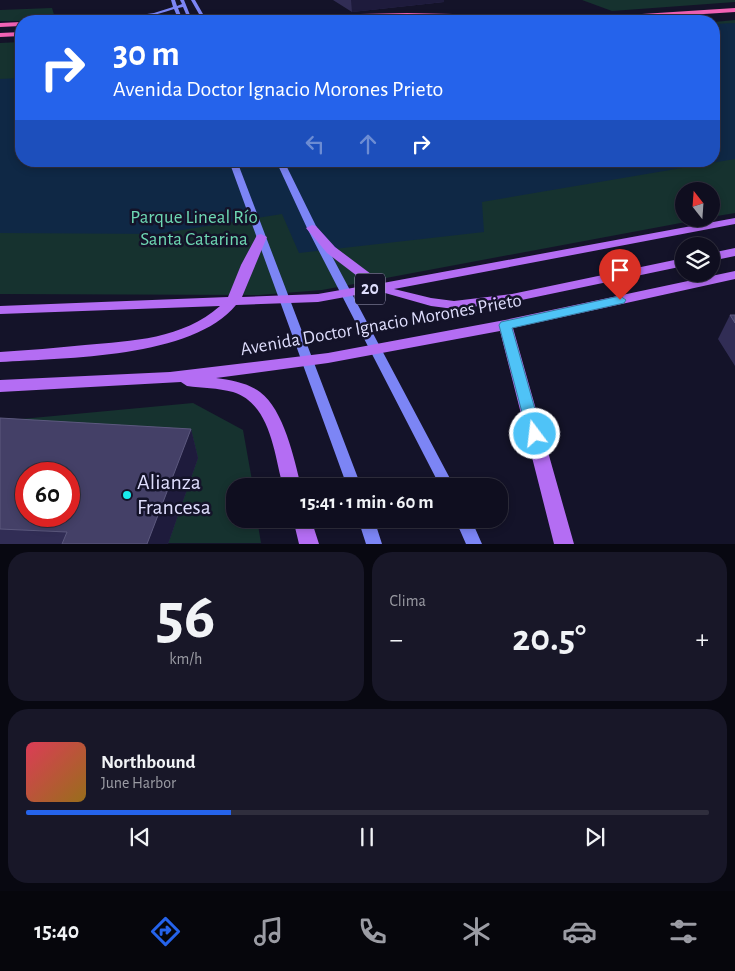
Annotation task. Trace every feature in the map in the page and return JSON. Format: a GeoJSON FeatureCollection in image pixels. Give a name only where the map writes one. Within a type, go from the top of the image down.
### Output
{"type":"FeatureCollection","features":[{"type":"Feature","properties":{"kind":"highway"},"geometry":{"type":"LineString","coordinates":[[658,15],[735,10]]}},
{"type":"Feature","properties":{"kind":"highway"},"geometry":{"type":"LineString","coordinates":[[387,15],[466,15]]}},
{"type":"Feature","properties":{"kind":"highway"},"geometry":{"type":"LineString","coordinates":[[0,25],[15,24]]}},
{"type":"Feature","properties":{"kind":"highway"},"geometry":{"type":"LineString","coordinates":[[0,30],[15,30]]}},
{"type":"Feature","properties":{"kind":"highway"},"geometry":{"type":"LineString","coordinates":[[0,37],[15,36]]}},
{"type":"Feature","properties":{"kind":"highway"},"geometry":{"type":"LineString","coordinates":[[0,44],[15,43]]}},
{"type":"Feature","properties":{"kind":"main road"},"geometry":{"type":"LineString","coordinates":[[173,0],[179,15]]}},
{"type":"Feature","properties":{"kind":"main road"},"geometry":{"type":"LineString","coordinates":[[193,0],[202,15]]}},
{"type":"Feature","properties":{"kind":"main road"},"geometry":{"type":"LineString","coordinates":[[147,15],[155,14],[183,2],[188,15]]}},
{"type":"Feature","properties":{"kind":"main road"},"geometry":{"type":"LineString","coordinates":[[235,167],[351,478]]}},
{"type":"Feature","properties":{"kind":"main road"},"geometry":{"type":"LineString","coordinates":[[283,167],[312,228],[443,478]]}},
{"type":"Feature","properties":{"kind":"main road","name":"Avenida Doctor Ignacio Morones Prieto"},"geometry":{"type":"LineString","coordinates":[[0,310],[318,298],[471,272],[735,221]]}},
{"type":"Feature","properties":{"kind":"main road"},"geometry":{"type":"LineString","coordinates":[[312,228],[331,250],[384,290],[431,302],[454,305],[512,298],[675,264]]}},
{"type":"Feature","properties":{"kind":"main road"},"geometry":{"type":"LineString","coordinates":[[0,357],[50,354],[151,343],[180,336],[205,325],[229,305],[240,290],[243,276],[261,237]]}},
{"type":"Feature","properties":{"kind":"main road"},"geometry":{"type":"LineString","coordinates":[[720,255],[735,252]]}},
{"type":"Feature","properties":{"kind":"main road","name":"Avenida Doctor Ignacio Morones Prieto"},"geometry":{"type":"LineString","coordinates":[[0,386],[170,378],[328,358],[505,325],[735,275]]}},
{"type":"Feature","properties":{"kind":"main road"},"geometry":{"type":"LineString","coordinates":[[505,325],[564,544]]}},
{"type":"Feature","properties":{"kind":"main road"},"geometry":{"type":"LineString","coordinates":[[170,378],[234,387],[254,395],[265,405],[274,425],[290,478]]}},
{"type":"Feature","properties":{"kind":"main road"},"geometry":{"type":"LineString","coordinates":[[305,528],[309,544]]}},
{"type":"Feature","properties":{"kind":"main road"},"geometry":{"type":"LineString","coordinates":[[370,528],[374,544]]}},
{"type":"Feature","properties":{"kind":"main road"},"geometry":{"type":"LineString","coordinates":[[468,528],[474,544]]}},
{"type":"Feature","properties":{"kind":"green space"},"geometry":{"type":"Polygon","coordinates":[[[582,0],[735,0],[735,2],[612,11],[582,0]]]}},
{"type":"Feature","properties":{"kind":"green space"},"geometry":{"type":"Polygon","coordinates":[[[52,8],[54,15],[15,15],[15,21],[0,21],[0,10],[52,8]]]}},
{"type":"Feature","properties":{"kind":"green space","name":"Parque Lineal Río Santa Catarina"},"geometry":{"type":"Polygon","coordinates":[[[735,20],[735,213],[720,216],[720,182],[675,182],[675,224],[322,290],[259,295],[0,294],[0,43],[15,42],[15,167],[720,167],[720,21],[735,20]]]}},
{"type":"Feature","properties":{"kind":"green space"},"geometry":{"type":"Polygon","coordinates":[[[193,403],[243,430],[252,478],[226,478],[226,528],[258,528],[261,543],[167,543],[80,479],[80,462],[56,462],[0,421],[193,403]]]}},
{"type":"Feature","properties":{"kind":"water"},"geometry":{"type":"Polygon","coordinates":[[[735,23],[735,159],[720,162],[720,24],[735,23]]]}},
{"type":"Feature","properties":{"kind":"water"},"geometry":{"type":"Polygon","coordinates":[[[15,78],[15,167],[688,167],[482,202],[484,232],[299,253],[282,214],[157,234],[0,233],[0,79],[15,78]]]}},
{"type":"Feature","properties":{"kind":"building"},"geometry":{"type":"Polygon","coordinates":[[[730,315],[735,315],[735,323],[730,315]]]}},
{"type":"Feature","properties":{"kind":"building","name":"Alianza Francesa"},"geometry":{"type":"Polygon","coordinates":[[[0,418],[191,429],[147,544],[62,544],[67,532],[0,529],[0,418]]]}},
{"type":"Feature","properties":{"kind":"place","name":"Alianza Francesa"},"geometry":{"type":"Point","coordinates":[127,495]}},
{"type":"Feature","properties":{"kind":"route"},"geometry":{"type":"LineString","coordinates":[[535,434],[505,325],[620,300]]}}]}
